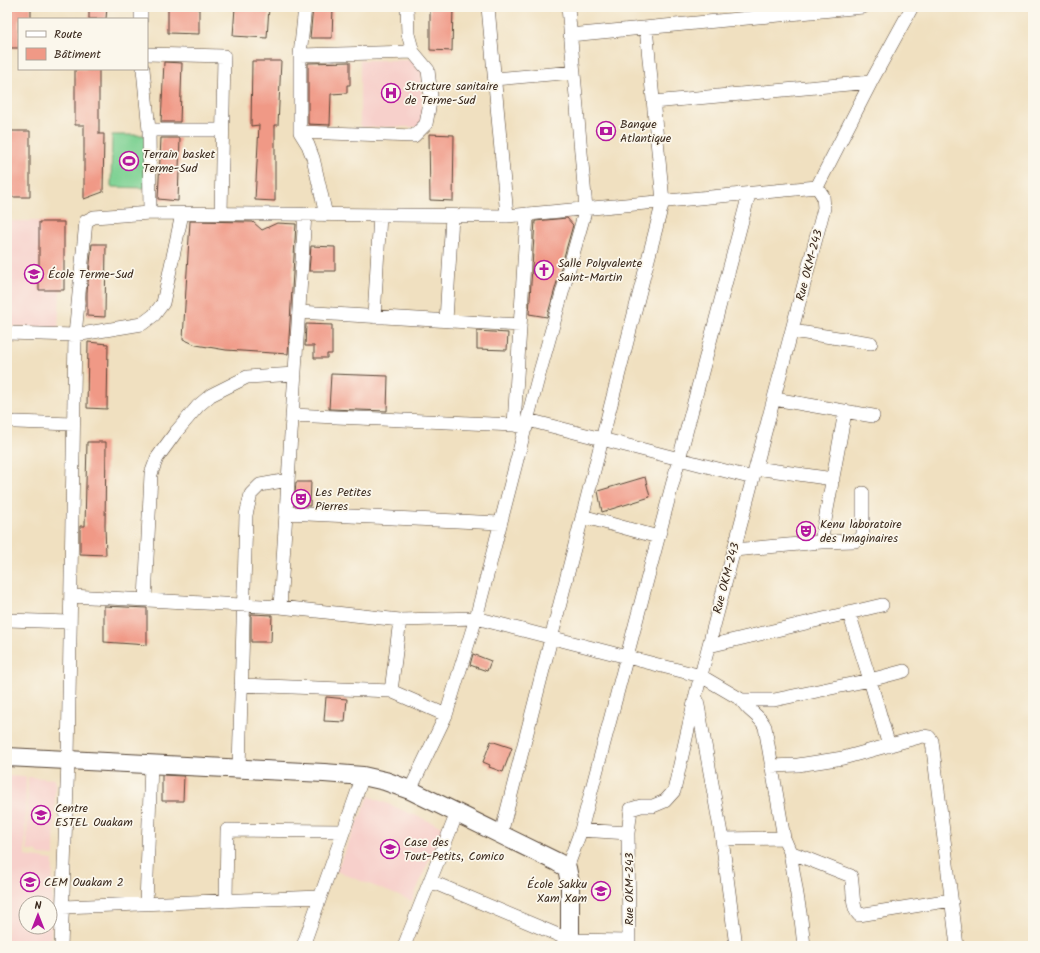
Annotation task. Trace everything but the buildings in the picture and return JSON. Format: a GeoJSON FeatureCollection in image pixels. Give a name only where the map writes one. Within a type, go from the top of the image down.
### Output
{"type":"FeatureCollection","features":[{"type":"Feature","properties":{"kind":"street"},"geometry":{"type":"LineString","coordinates":[[141,7],[141,18]]}},
{"type":"Feature","properties":{"kind":"street"},"geometry":{"type":"LineString","coordinates":[[305,7],[300,55],[300,132],[308,145],[326,215]]}},
{"type":"Feature","properties":{"kind":"street"},"geometry":{"type":"LineString","coordinates":[[300,132],[414,136],[426,124],[431,96],[428,70],[413,52],[408,34],[407,7]]}},
{"type":"Feature","properties":{"kind":"street"},"geometry":{"type":"LineString","coordinates":[[488,7],[507,216]]}},
{"type":"Feature","properties":{"kind":"street"},"geometry":{"type":"LineString","coordinates":[[410,790],[446,715],[476,618],[523,424],[537,382],[586,208],[568,7]]}},
{"type":"Feature","properties":{"kind":"street"},"geometry":{"type":"LineString","coordinates":[[570,35],[646,28],[764,12],[864,7]]}},
{"type":"Feature","properties":{"kind":"street"},"geometry":{"type":"LineString","coordinates":[[61,946],[68,760],[75,335],[86,221],[94,217],[150,213],[507,216],[817,187],[871,82],[912,7]]}},
{"type":"Feature","properties":{"kind":"street"},"geometry":{"type":"LineString","coordinates":[[501,834],[663,201],[646,28]]}},
{"type":"Feature","properties":{"kind":"street"},"geometry":{"type":"LineString","coordinates":[[300,55],[413,52]]}},
{"type":"Feature","properties":{"kind":"street"},"geometry":{"type":"LineString","coordinates":[[148,54],[224,56],[221,214]]}},
{"type":"Feature","properties":{"kind":"street"},"geometry":{"type":"LineString","coordinates":[[143,70],[148,130],[150,213]]}},
{"type":"Feature","properties":{"kind":"street"},"geometry":{"type":"LineString","coordinates":[[494,79],[574,72]]}},
{"type":"Feature","properties":{"kind":"street"},"geometry":{"type":"LineString","coordinates":[[653,102],[871,82]]}},
{"type":"Feature","properties":{"kind":"street"},"geometry":{"type":"LineString","coordinates":[[148,130],[222,130]]}},
{"type":"Feature","properties":{"kind":"street","name":"Rue OKM-243"},"geometry":{"type":"LineString","coordinates":[[629,944],[628,833],[631,809],[641,806],[653,806],[665,801],[674,791],[696,694],[824,208],[823,196],[817,187]]}},
{"type":"Feature","properties":{"kind":"street"},"geometry":{"type":"LineString","coordinates":[[570,943],[570,883],[567,868],[581,830],[748,194]]}},
{"type":"Feature","properties":{"kind":"street"},"geometry":{"type":"LineString","coordinates":[[7,332],[75,335],[142,324],[154,315],[163,303],[182,214]]}},
{"type":"Feature","properties":{"kind":"street"},"geometry":{"type":"LineString","coordinates":[[280,607],[305,214]]}},
{"type":"Feature","properties":{"kind":"street"},"geometry":{"type":"LineString","coordinates":[[523,424],[520,325],[527,214]]}},
{"type":"Feature","properties":{"kind":"street"},"geometry":{"type":"LineString","coordinates":[[374,317],[380,215]]}},
{"type":"Feature","properties":{"kind":"street"},"geometry":{"type":"LineString","coordinates":[[446,321],[452,216]]}},
{"type":"Feature","properties":{"kind":"street"},"geometry":{"type":"LineString","coordinates":[[299,312],[520,325]]}},
{"type":"Feature","properties":{"kind":"street"},"geometry":{"type":"LineString","coordinates":[[792,330],[871,343]]}},
{"type":"Feature","properties":{"kind":"street"},"geometry":{"type":"LineString","coordinates":[[145,600],[151,474],[157,458],[198,406],[211,395],[247,377],[295,374]]}},
{"type":"Feature","properties":{"kind":"street"},"geometry":{"type":"LineString","coordinates":[[774,399],[873,416]]}},
{"type":"Feature","properties":{"kind":"street"},"geometry":{"type":"LineString","coordinates":[[821,542],[845,412]]}},
{"type":"Feature","properties":{"kind":"street"},"geometry":{"type":"LineString","coordinates":[[292,415],[523,424],[602,439],[679,459],[754,473],[833,479]]}},
{"type":"Feature","properties":{"kind":"street"},"geometry":{"type":"LineString","coordinates":[[16,422],[73,424]]}},
{"type":"Feature","properties":{"kind":"street"},"geometry":{"type":"LineString","coordinates":[[239,768],[246,515],[250,494],[260,485],[288,480]]}},
{"type":"Feature","properties":{"kind":"street"},"geometry":{"type":"LineString","coordinates":[[734,550],[821,542],[856,541],[863,535],[864,493]]}},
{"type":"Feature","properties":{"kind":"street"},"geometry":{"type":"LineString","coordinates":[[286,513],[500,522]]}},
{"type":"Feature","properties":{"kind":"street"},"geometry":{"type":"LineString","coordinates":[[582,516],[658,536]]}},
{"type":"Feature","properties":{"kind":"street"},"geometry":{"type":"LineString","coordinates":[[71,596],[280,607],[400,620],[476,618],[701,676],[742,700],[746,707],[762,720],[765,727],[784,838],[790,852],[802,919],[804,946]]}},
{"type":"Feature","properties":{"kind":"street"},"geometry":{"type":"LineString","coordinates":[[709,646],[882,605]]}},
{"type":"Feature","properties":{"kind":"street"},"geometry":{"type":"LineString","coordinates":[[849,613],[889,746]]}},
{"type":"Feature","properties":{"kind":"street"},"geometry":{"type":"LineString","coordinates":[[7,620],[70,622]]}},
{"type":"Feature","properties":{"kind":"street"},"geometry":{"type":"LineString","coordinates":[[391,691],[400,620]]}},
{"type":"Feature","properties":{"kind":"street"},"geometry":{"type":"LineString","coordinates":[[742,700],[774,700],[870,680],[904,671]]}},
{"type":"Feature","properties":{"kind":"street"},"geometry":{"type":"LineString","coordinates":[[241,685],[391,691],[446,715]]}},
{"type":"Feature","properties":{"kind":"street"},"geometry":{"type":"LineString","coordinates":[[696,694],[722,839],[736,946]]}},
{"type":"Feature","properties":{"kind":"street"},"geometry":{"type":"LineString","coordinates":[[771,766],[798,765],[843,758],[923,736],[929,736],[932,740],[957,946]]}},
{"type":"Feature","properties":{"kind":"street"},"geometry":{"type":"LineString","coordinates":[[7,757],[239,768],[363,776],[385,781],[410,790],[567,868]]}},
{"type":"Feature","properties":{"kind":"street"},"geometry":{"type":"LineString","coordinates":[[146,904],[151,764]]}},
{"type":"Feature","properties":{"kind":"street"},"geometry":{"type":"LineString","coordinates":[[303,946],[363,776]]}},
{"type":"Feature","properties":{"kind":"street"},"geometry":{"type":"LineString","coordinates":[[404,946],[457,813]]}},
{"type":"Feature","properties":{"kind":"street"},"geometry":{"type":"LineString","coordinates":[[226,901],[227,830],[343,831]]}},
{"type":"Feature","properties":{"kind":"street"},"geometry":{"type":"LineString","coordinates":[[581,830],[628,833]]}},
{"type":"Feature","properties":{"kind":"street"},"geometry":{"type":"LineString","coordinates":[[722,839],[784,838]]}},
{"type":"Feature","properties":{"kind":"street"},"geometry":{"type":"LineString","coordinates":[[790,852],[851,876],[855,908],[857,914],[859,915],[951,900]]}},
{"type":"Feature","properties":{"kind":"street"},"geometry":{"type":"LineString","coordinates":[[430,881],[570,943],[629,944]]}},
{"type":"Feature","properties":{"kind":"street"},"geometry":{"type":"LineString","coordinates":[[63,908],[320,897]]}},
{"type":"Feature","properties":{"kind":"shaded area","name":"Structure sanitaire de Terme-Sud"},"geometry":{"type":"Polygon","coordinates":[[[360,60],[422,60],[422,127],[360,127],[360,60]]]}},
{"type":"Feature","properties":{"kind":"shaded area","name":"École Terme-Sud"},"geometry":{"type":"Polygon","coordinates":[[[7,221],[64,221],[58,328],[7,326],[7,221]]]}},
{"type":"Feature","properties":{"kind":"shaded area","name":"CEM Ouakam 2"},"geometry":{"type":"Polygon","coordinates":[[[7,776],[26,777],[25,856],[53,860],[52,895],[18,895],[18,935],[51,935],[51,946],[7,946],[7,776]]]}},
{"type":"Feature","properties":{"kind":"shaded area","name":"Centre ESTEL Ouakam"},"geometry":{"type":"Polygon","coordinates":[[[28,777],[55,779],[54,856],[39,855],[36,851],[27,851],[28,777]]]}},
{"type":"Feature","properties":{"kind":"shaded area","name":"Case des Tout-Petits, Comico"},"geometry":{"type":"Polygon","coordinates":[[[369,796],[443,827],[412,901],[336,871],[369,796]]]}},
{"type":"Feature","properties":{"kind":"green space","name":"Terrain basket Terme-Sud"},"geometry":{"type":"Polygon","coordinates":[[[112,135],[147,135],[146,188],[111,187],[112,135]]]}},
{"type":"Feature","properties":{"kind":"place","name":"Structure sanitaire de Terme-Sud"},"geometry":{"type":"Point","coordinates":[391,93]}},
{"type":"Feature","properties":{"kind":"place","name":"Banque Atlantique"},"geometry":{"type":"Point","coordinates":[606,131]}},
{"type":"Feature","properties":{"kind":"place","name":"Terrain basket Terme-Sud"},"geometry":{"type":"Point","coordinates":[129,161]}},
{"type":"Feature","properties":{"kind":"place","name":"Salle Polyvalente Saint-Martin"},"geometry":{"type":"Point","coordinates":[544,270]}},
{"type":"Feature","properties":{"kind":"place","name":"École Terme-Sud"},"geometry":{"type":"Point","coordinates":[34,274]}},
{"type":"Feature","properties":{"kind":"place","name":"Les Petites Pierres"},"geometry":{"type":"Point","coordinates":[301,499]}},
{"type":"Feature","properties":{"kind":"place","name":"Kenu laboratoire des Imaginaires"},"geometry":{"type":"Point","coordinates":[806,531]}},
{"type":"Feature","properties":{"kind":"place","name":"Centre ESTEL Ouakam"},"geometry":{"type":"Point","coordinates":[41,815]}},
{"type":"Feature","properties":{"kind":"place","name":"Case des Tout-Petits, Comico"},"geometry":{"type":"Point","coordinates":[390,849]}},
{"type":"Feature","properties":{"kind":"place","name":"CEM Ouakam 2"},"geometry":{"type":"Point","coordinates":[30,882]}},
{"type":"Feature","properties":{"kind":"place","name":"École Sakku Xam Xam"},"geometry":{"type":"Point","coordinates":[601,891]}}]}
